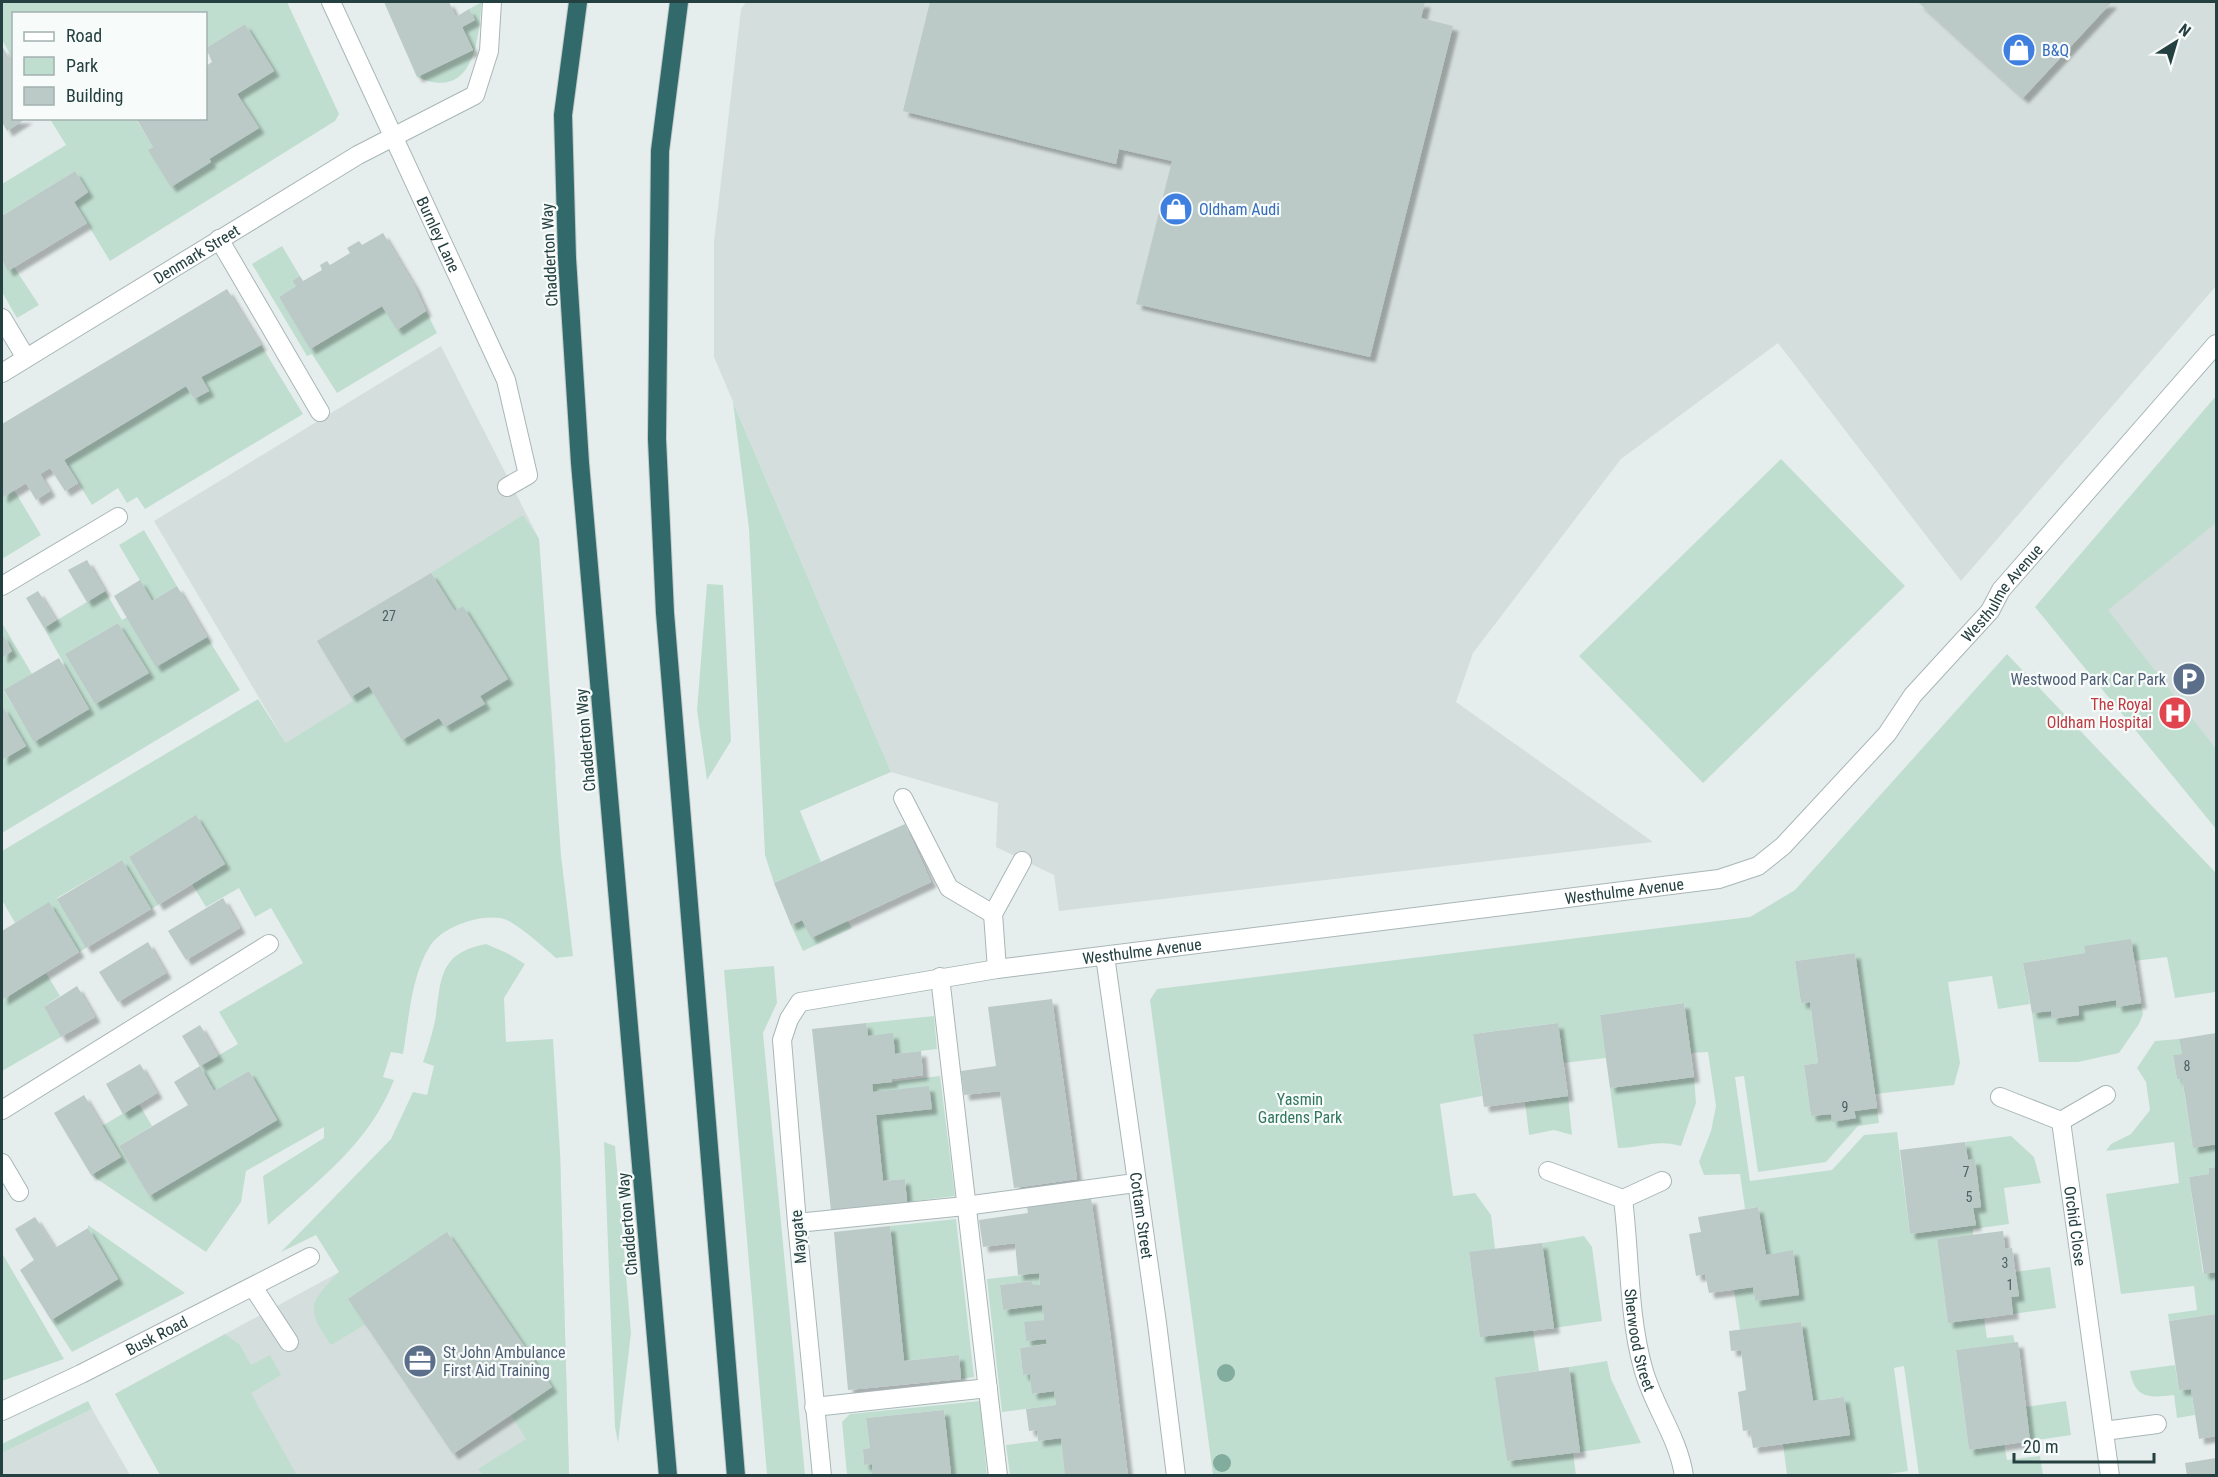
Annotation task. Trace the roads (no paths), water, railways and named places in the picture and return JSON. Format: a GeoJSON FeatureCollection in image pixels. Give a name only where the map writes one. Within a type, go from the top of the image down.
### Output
{"type":"FeatureCollection","features":[{"type":"Feature","properties":{"kind":"highway","name":"Chadderton Way"},"geometry":{"type":"LineString","coordinates":[[578,2],[563,115],[568,269],[580,463],[668,1476]]}},
{"type":"Feature","properties":{"kind":"highway"},"geometry":{"type":"LineString","coordinates":[[679,2],[660,151],[657,450],[665,613],[684,862],[736,1476]]}},
{"type":"Feature","properties":{"kind":"street","name":"Burnley Lane"},"geometry":{"type":"LineString","coordinates":[[331,2],[506,380],[528,475],[507,487]]}},
{"type":"Feature","properties":{"kind":"street","name":"Denmark Street"},"geometry":{"type":"LineString","coordinates":[[2,373],[219,239],[393,136],[475,95],[489,51],[492,2]]}},
{"type":"Feature","properties":{"kind":"street"},"geometry":{"type":"LineString","coordinates":[[219,239],[320,412]]}},
{"type":"Feature","properties":{"kind":"street"},"geometry":{"type":"LineString","coordinates":[[2,318],[26,358]]}},
{"type":"Feature","properties":{"kind":"street","name":"Westhulme Avenue"},"geometry":{"type":"LineString","coordinates":[[800,1002],[997,969],[1719,879],[1758,866],[1783,846],[1887,734],[1913,695],[1990,611],[2001,591],[2217,344]]}},
{"type":"Feature","properties":{"kind":"street"},"geometry":{"type":"LineString","coordinates":[[2,586],[118,517]]}},
{"type":"Feature","properties":{"kind":"street"},"geometry":{"type":"LineString","coordinates":[[903,798],[949,888],[993,914]]}},
{"type":"Feature","properties":{"kind":"street"},"geometry":{"type":"LineString","coordinates":[[997,969],[993,914],[1022,861]]}},
{"type":"Feature","properties":{"kind":"street"},"geometry":{"type":"LineString","coordinates":[[2,1110],[269,944]]}},
{"type":"Feature","properties":{"kind":"street","name":"Cottam Street"},"geometry":{"type":"LineString","coordinates":[[1105,956],[1135,1183],[1157,1323],[1176,1476]]}},
{"type":"Feature","properties":{"kind":"street"},"geometry":{"type":"LineString","coordinates":[[940,977],[998,1476]]}},
{"type":"Feature","properties":{"kind":"street","name":"Maygate"},"geometry":{"type":"LineString","coordinates":[[800,1002],[789,1018],[782,1040],[796,1223],[822,1476]]}},
{"type":"Feature","properties":{"kind":"street"},"geometry":{"type":"LineString","coordinates":[[2000,1097],[2061,1121],[2106,1095]]}},
{"type":"Feature","properties":{"kind":"street","name":"Orchid Close"},"geometry":{"type":"LineString","coordinates":[[2061,1121],[2110,1476]]}},
{"type":"Feature","properties":{"kind":"street"},"geometry":{"type":"LineString","coordinates":[[2,1163],[19,1192]]}},
{"type":"Feature","properties":{"kind":"street"},"geometry":{"type":"LineString","coordinates":[[1548,1171],[1623,1198],[1662,1181]]}},
{"type":"Feature","properties":{"kind":"street"},"geometry":{"type":"LineString","coordinates":[[796,1223],[965,1206],[1135,1183]]}},
{"type":"Feature","properties":{"kind":"street","name":"Sherwood Street"},"geometry":{"type":"LineString","coordinates":[[1623,1198],[1636,1326],[1643,1368],[1675,1441],[1684,1476]]}},
{"type":"Feature","properties":{"kind":"street","name":"Busk Road"},"geometry":{"type":"LineString","coordinates":[[2,1411],[81,1374],[310,1257]]}},
{"type":"Feature","properties":{"kind":"street"},"geometry":{"type":"LineString","coordinates":[[253,1287],[289,1342]]}},
{"type":"Feature","properties":{"kind":"street"},"geometry":{"type":"LineString","coordinates":[[814,1407],[988,1388]]}},
{"type":"Feature","properties":{"kind":"street"},"geometry":{"type":"LineString","coordinates":[[2104,1431],[2157,1424]]}},
{"type":"Feature","properties":{"kind":"place","name":"B&Q"},"geometry":{"type":"Point","coordinates":[2019,50]}},
{"type":"Feature","properties":{"kind":"place","name":"Oldham Audi"},"geometry":{"type":"Point","coordinates":[1176,209]}},
{"type":"Feature","properties":{"kind":"place","name":"Westwood Park Car Park"},"geometry":{"type":"Point","coordinates":[2189,679]}},
{"type":"Feature","properties":{"kind":"place","name":"The Royal Oldham Hospital"},"geometry":{"type":"Point","coordinates":[2175,713]}},
{"type":"Feature","properties":{"kind":"place","name":"St John Ambulance First Aid Training"},"geometry":{"type":"Point","coordinates":[420,1361]}},
{"type":"Feature","properties":{"kind":"park label","name":"Yasmin Gardens Park"},"geometry":{"type":"Point","coordinates":[1300,1108]}}]}
